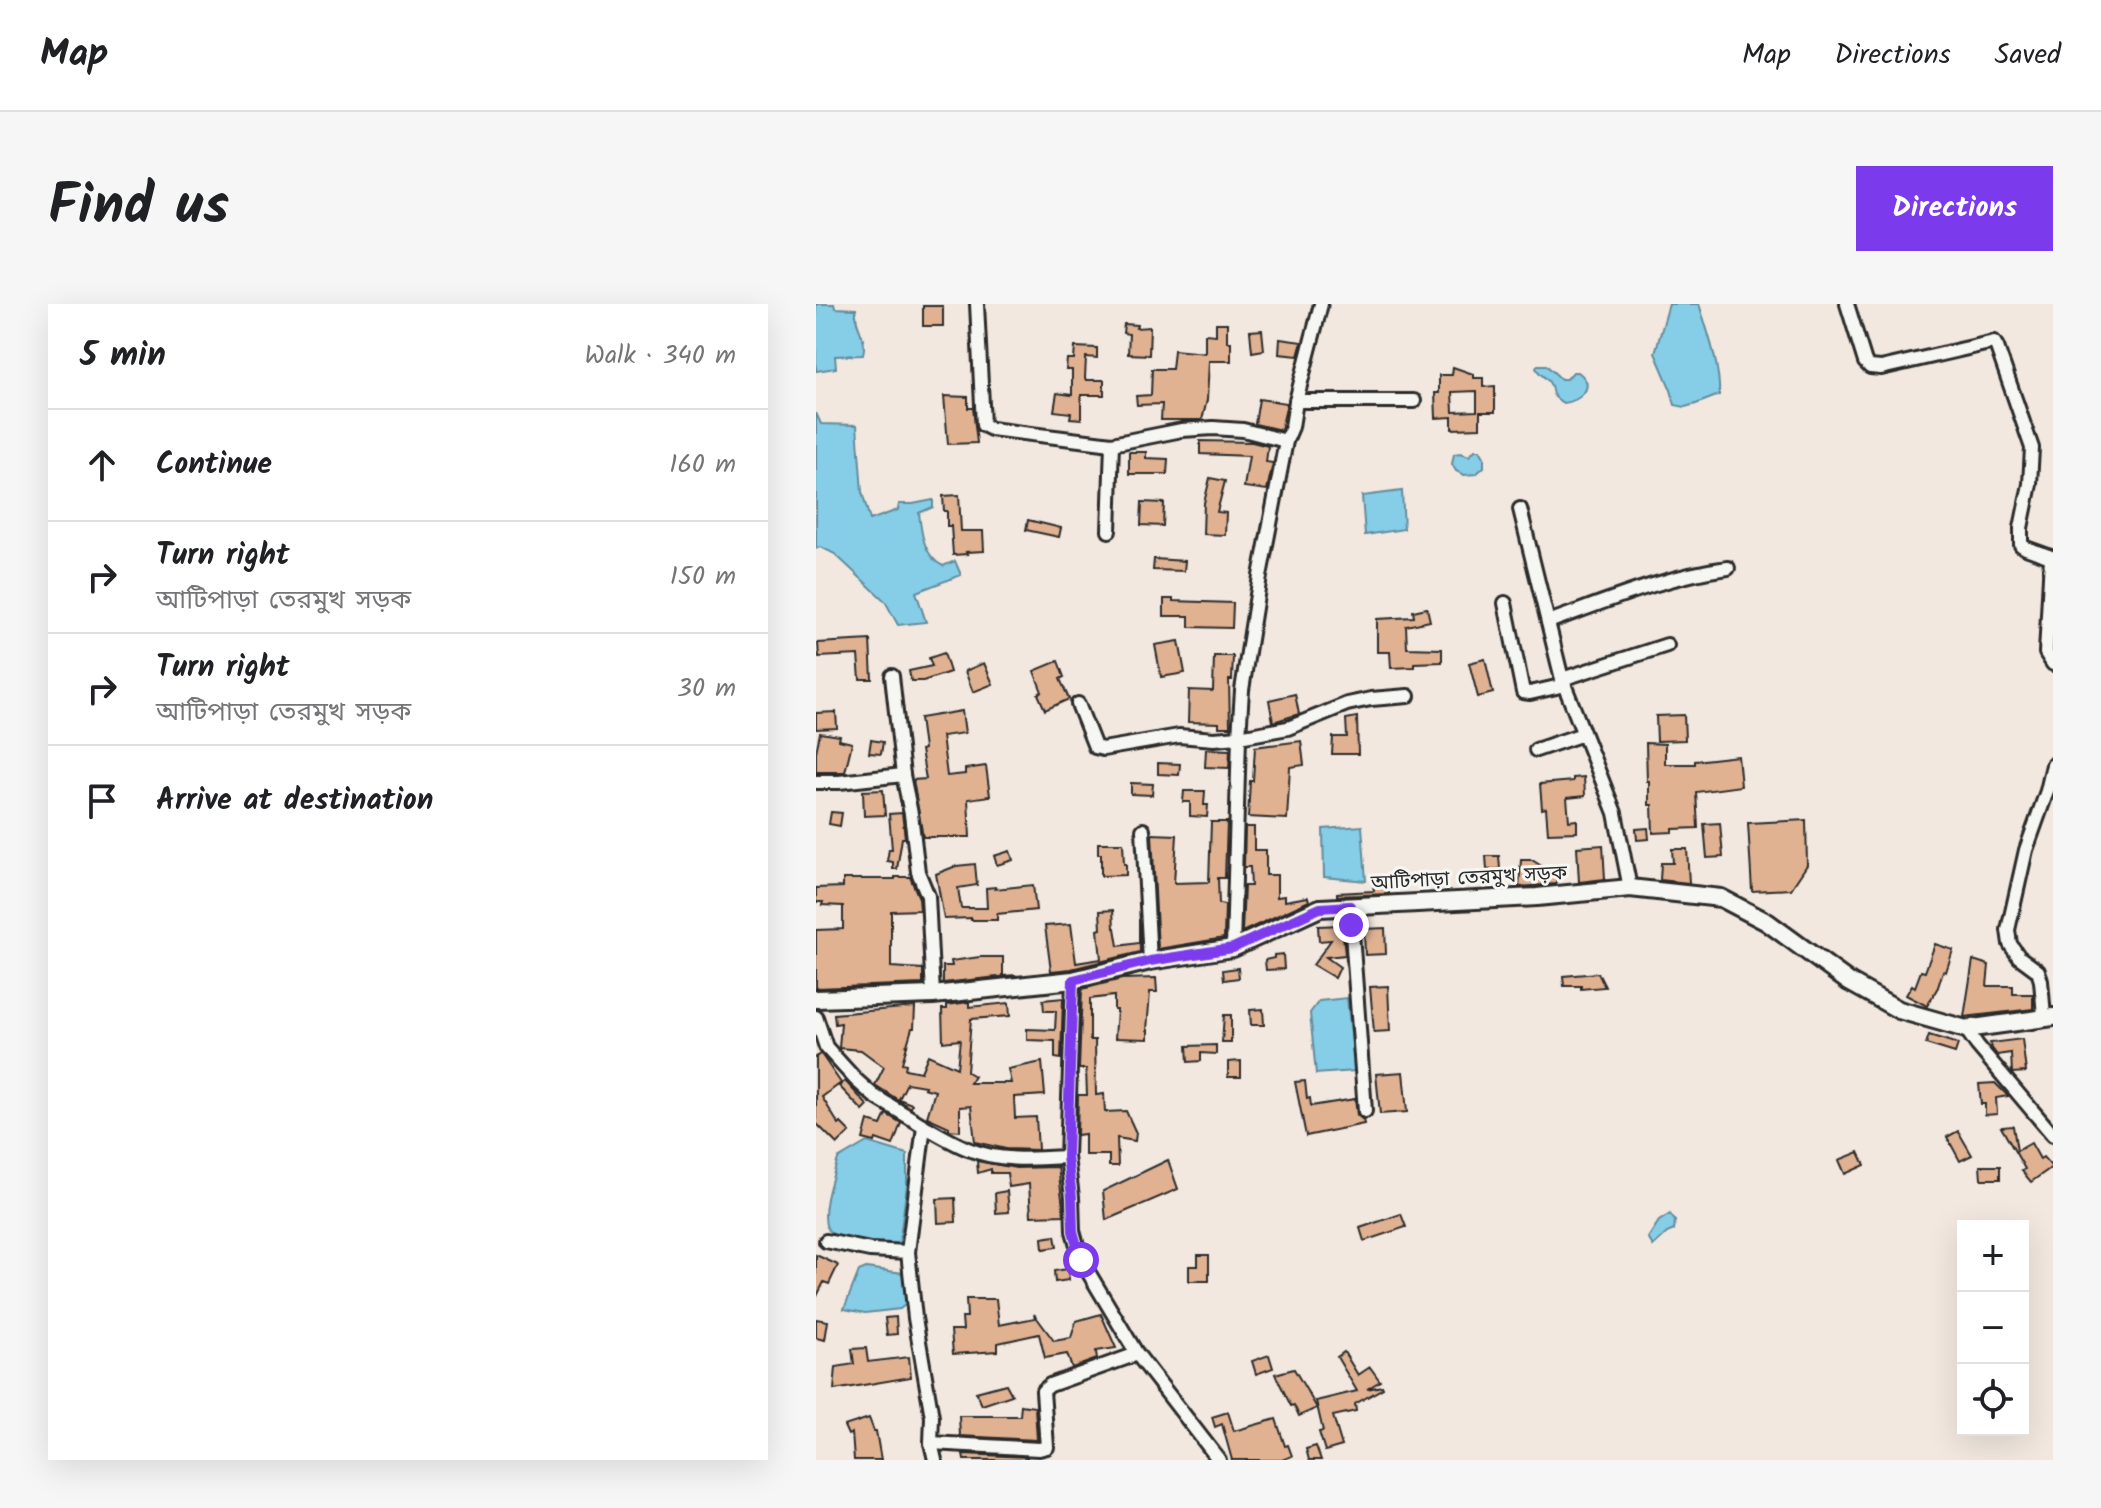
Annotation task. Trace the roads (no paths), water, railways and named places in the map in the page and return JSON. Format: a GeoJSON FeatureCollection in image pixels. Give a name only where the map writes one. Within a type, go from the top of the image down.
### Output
{"type":"FeatureCollection","features":[{"type":"Feature","properties":{"kind":"main road","name":"আটিপাড়া তেরমুখ সড়ক"},"geometry":{"type":"LineString","coordinates":[[816,999],[933,995],[1073,980],[1150,961],[1233,948],[1320,908],[1537,897],[1630,888],[1721,898],[1767,922],[1849,982],[1899,1010],[1966,1029],[2048,1016]]}},
{"type":"Feature","properties":{"kind":"street"},"geometry":{"type":"LineString","coordinates":[[977,304],[983,425],[991,429],[1112,444],[1182,430],[1213,428],[1243,430],[1286,441]]}},
{"type":"Feature","properties":{"kind":"street"},"geometry":{"type":"LineString","coordinates":[[1233,948],[1242,690],[1286,441],[1321,304]]}},
{"type":"Feature","properties":{"kind":"street"},"geometry":{"type":"LineString","coordinates":[[1847,304],[1865,362],[1870,367],[1881,368],[1994,342],[1997,347],[2032,448],[2021,545],[2051,557],[2046,653],[2053,664]]}},
{"type":"Feature","properties":{"kind":"street"},"geometry":{"type":"LineString","coordinates":[[1296,401],[1414,401]]}},
{"type":"Feature","properties":{"kind":"street"},"geometry":{"type":"LineString","coordinates":[[1109,531],[1112,444]]}},
{"type":"Feature","properties":{"kind":"street"},"geometry":{"type":"LineString","coordinates":[[1520,509],[1564,682],[1615,813],[1630,888]]}},
{"type":"Feature","properties":{"kind":"street"},"geometry":{"type":"LineString","coordinates":[[1548,622],[1670,579],[1728,568]]}},
{"type":"Feature","properties":{"kind":"street"},"geometry":{"type":"LineString","coordinates":[[1505,603],[1523,692],[1530,693],[1564,682],[1667,645]]}},
{"type":"Feature","properties":{"kind":"street"},"geometry":{"type":"LineString","coordinates":[[892,676],[918,872],[928,896],[933,995]]}},
{"type":"Feature","properties":{"kind":"street"},"geometry":{"type":"LineString","coordinates":[[1078,704],[1095,747],[1103,749],[1179,736],[1214,739],[1239,737],[1288,728],[1347,704],[1408,696]]}},
{"type":"Feature","properties":{"kind":"street"},"geometry":{"type":"LineString","coordinates":[[1536,750],[1583,734]]}},
{"type":"Feature","properties":{"kind":"street"},"geometry":{"type":"LineString","coordinates":[[2048,1016],[2038,971],[2019,957],[2010,944],[2008,930],[2026,850],[2053,765]]}},
{"type":"Feature","properties":{"kind":"street"},"geometry":{"type":"LineString","coordinates":[[816,782],[903,775]]}},
{"type":"Feature","properties":{"kind":"street"},"geometry":{"type":"LineString","coordinates":[[1143,830],[1150,961]]}},
{"type":"Feature","properties":{"kind":"street"},"geometry":{"type":"LineString","coordinates":[[1350,906],[1365,1111]]}},
{"type":"Feature","properties":{"kind":"street"},"geometry":{"type":"LineString","coordinates":[[1073,980],[1067,1157],[1073,1231],[1081,1260],[1137,1354],[1219,1460]]}},
{"type":"Feature","properties":{"kind":"street"},"geometry":{"type":"LineString","coordinates":[[816,1017],[826,1047],[856,1080],[874,1096],[924,1126],[970,1150],[1021,1160],[1067,1157]]}},
{"type":"Feature","properties":{"kind":"street"},"geometry":{"type":"LineString","coordinates":[[1966,1029],[2053,1135]]}},
{"type":"Feature","properties":{"kind":"street"},"geometry":{"type":"LineString","coordinates":[[924,1126],[908,1252],[915,1318],[932,1417],[931,1443],[935,1460]]}},
{"type":"Feature","properties":{"kind":"street"},"geometry":{"type":"LineString","coordinates":[[826,1241],[870,1250],[908,1252]]}},
{"type":"Feature","properties":{"kind":"street"},"geometry":{"type":"LineString","coordinates":[[931,1443],[1047,1447],[1043,1391],[1050,1385],[1137,1354]]}},
{"type":"Feature","properties":{"kind":"water"},"geometry":{"type":"Polygon","coordinates":[[[816,304],[856,309],[864,342],[863,355],[835,356],[836,368],[816,371],[816,304]]]}},
{"type":"Feature","properties":{"kind":"water"},"geometry":{"type":"Polygon","coordinates":[[[1669,304],[1699,304],[1718,374],[1719,395],[1685,407],[1675,405],[1655,353],[1669,304]]]}},
{"type":"Feature","properties":{"kind":"water"},"geometry":{"type":"Polygon","coordinates":[[[1538,365],[1546,365],[1561,379],[1578,372],[1586,382],[1584,392],[1576,399],[1563,403],[1539,373],[1538,365]]]}},
{"type":"Feature","properties":{"kind":"water"},"geometry":{"type":"Polygon","coordinates":[[[816,413],[821,424],[857,425],[862,492],[870,520],[898,510],[899,504],[933,500],[933,507],[919,513],[925,543],[932,557],[943,566],[955,561],[961,575],[916,592],[926,622],[898,625],[885,601],[835,554],[821,547],[816,548],[816,413]]]}},
{"type":"Feature","properties":{"kind":"water"},"geometry":{"type":"Polygon","coordinates":[[[1480,450],[1484,457],[1484,467],[1476,474],[1464,475],[1456,471],[1452,464],[1454,454],[1469,456],[1480,450]]]}},
{"type":"Feature","properties":{"kind":"water"},"geometry":{"type":"Polygon","coordinates":[[[1402,491],[1404,529],[1365,535],[1362,496],[1402,491]]]}},
{"type":"Feature","properties":{"kind":"water"},"geometry":{"type":"Polygon","coordinates":[[[1362,826],[1366,881],[1324,877],[1323,829],[1362,826]]]}},
{"type":"Feature","properties":{"kind":"water"},"geometry":{"type":"Polygon","coordinates":[[[1347,998],[1355,1071],[1316,1074],[1310,1013],[1319,1001],[1347,998]]]}},
{"type":"Feature","properties":{"kind":"water"},"geometry":{"type":"Polygon","coordinates":[[[867,1142],[907,1154],[907,1185],[899,1245],[849,1240],[831,1233],[827,1228],[826,1204],[838,1159],[867,1142]]]}},
{"type":"Feature","properties":{"kind":"water"},"geometry":{"type":"Polygon","coordinates":[[[1670,1214],[1675,1221],[1674,1230],[1653,1246],[1648,1238],[1659,1221],[1670,1214]]]}},
{"type":"Feature","properties":{"kind":"water"},"geometry":{"type":"Polygon","coordinates":[[[866,1268],[903,1273],[911,1300],[900,1309],[865,1313],[844,1309],[859,1271],[866,1268]]]}}]}
